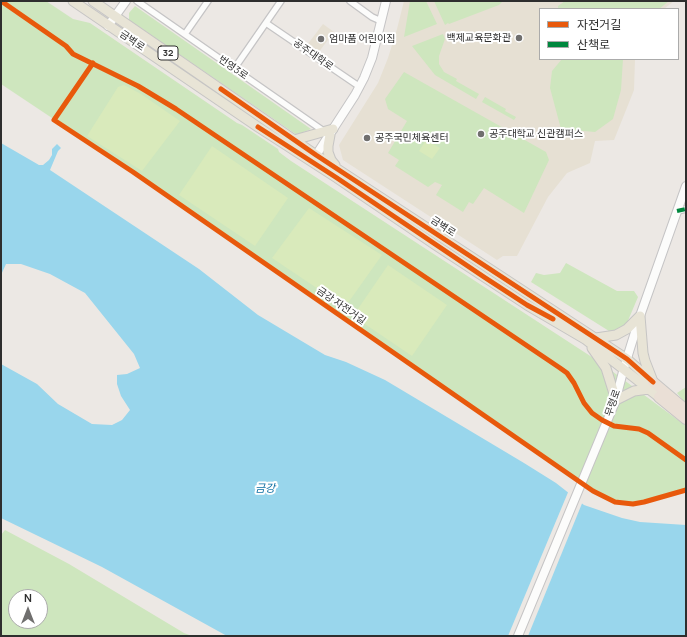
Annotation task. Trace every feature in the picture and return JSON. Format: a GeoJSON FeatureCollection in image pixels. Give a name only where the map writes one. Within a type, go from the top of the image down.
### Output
{"type":"FeatureCollection","features":[{"type":"Feature","properties":{"kind":"highway","name":"금벽로"},"geometry":{"type":"LineString","coordinates":[[651,385],[686,410]]}},
{"type":"Feature","properties":{"kind":"highway","name":"금벽로"},"geometry":{"type":"LineString","coordinates":[[659,397],[686,419]]}},
{"type":"Feature","properties":{"kind":"main road","name":"금벽로"},"geometry":{"type":"LineString","coordinates":[[73,1],[108,26],[314,158],[527,305],[586,339],[624,368],[651,385]]}},
{"type":"Feature","properties":{"kind":"main road","name":"금벽로"},"geometry":{"type":"LineString","coordinates":[[93,1],[294,140],[314,158],[340,170],[627,359],[651,385],[659,397]]}},
{"type":"Feature","properties":{"kind":"main road"},"geometry":{"type":"LineString","coordinates":[[108,26],[126,1]]}},
{"type":"Feature","properties":{"kind":"main road"},"geometry":{"type":"LineString","coordinates":[[314,158],[360,87],[372,58],[386,1]]}},
{"type":"Feature","properties":{"kind":"main road"},"geometry":{"type":"LineString","coordinates":[[294,140],[318,133],[330,132]]}},
{"type":"Feature","properties":{"kind":"main road"},"geometry":{"type":"LineString","coordinates":[[330,132],[328,152],[331,160],[340,170]]}},
{"type":"Feature","properties":{"kind":"main road","name":"무령로"},"geometry":{"type":"LineString","coordinates":[[518,636],[615,401],[640,316],[686,186]]}},
{"type":"Feature","properties":{"kind":"main road"},"geometry":{"type":"LineString","coordinates":[[586,339],[606,368],[615,401],[634,391],[651,385],[643,353],[640,316]]}},
{"type":"Feature","properties":{"kind":"main road"},"geometry":{"type":"LineString","coordinates":[[596,338],[616,335],[627,330],[640,316]]}},
{"type":"Feature","properties":{"kind":"street","name":"번영3로"},"geometry":{"type":"LineString","coordinates":[[137,1],[234,69],[330,132]]}},
{"type":"Feature","properties":{"kind":"street"},"geometry":{"type":"LineString","coordinates":[[185,34],[208,1]]}},
{"type":"Feature","properties":{"kind":"street"},"geometry":{"type":"LineString","coordinates":[[234,69],[281,1]]}},
{"type":"Feature","properties":{"kind":"street"},"geometry":{"type":"LineString","coordinates":[[350,1],[372,17],[381,21]]}},
{"type":"Feature","properties":{"kind":"street","name":"공주대학로"},"geometry":{"type":"LineString","coordinates":[[266,23],[360,87]]}},
{"type":"Feature","properties":{"kind":"street"},"geometry":{"type":"LineString","coordinates":[[677,211],[686,210]]}},
{"type":"Feature","properties":{"kind":"shaded area","name":"공주대학교 신관캠퍼스"},"geometry":{"type":"Polygon","coordinates":[[[404,1],[674,1],[665,8],[539,8],[539,60],[635,60],[634,90],[614,140],[595,141],[590,163],[567,173],[548,197],[517,256],[503,256],[497,260],[343,160],[339,145],[378,83],[397,29],[404,1]]]}},
{"type":"Feature","properties":{"kind":"shaded area","name":"엄마품 어린이집"},"geometry":{"type":"Polygon","coordinates":[[[323,24],[334,32],[318,53],[307,45],[323,24]]]}},
{"type":"Feature","properties":{"kind":"green space"},"geometry":{"type":"Polygon","coordinates":[[[1,1],[46,1],[73,19],[90,23],[237,123],[278,149],[279,152],[291,161],[601,363],[686,426],[686,490],[633,504],[615,502],[593,491],[133,172],[1,84],[1,1]]]}},
{"type":"Feature","properties":{"kind":"green space"},"geometry":{"type":"Polygon","coordinates":[[[410,1],[426,1],[437,24],[404,37],[410,1]]]}},
{"type":"Feature","properties":{"kind":"green space"},"geometry":{"type":"Polygon","coordinates":[[[434,1],[503,1],[499,5],[445,25],[434,1]]]}},
{"type":"Feature","properties":{"kind":"green space"},"geometry":{"type":"Polygon","coordinates":[[[565,1],[669,1],[660,8],[558,8],[558,6],[565,1]]]}},
{"type":"Feature","properties":{"kind":"green space"},"geometry":{"type":"Polygon","coordinates":[[[135,6],[311,129],[297,135],[129,20],[129,13],[135,6]]]}},
{"type":"Feature","properties":{"kind":"green space"},"geometry":{"type":"Polygon","coordinates":[[[443,34],[445,39],[439,56],[439,64],[444,72],[457,79],[456,81],[479,94],[476,99],[435,75],[412,46],[443,34]]]}},
{"type":"Feature","properties":{"kind":"green space"},"geometry":{"type":"Polygon","coordinates":[[[561,60],[623,60],[621,90],[613,119],[595,132],[561,129],[550,88],[552,71],[561,60]]]}},
{"type":"Feature","properties":{"kind":"green space"},"geometry":{"type":"Polygon","coordinates":[[[404,72],[546,152],[549,160],[524,213],[484,188],[473,204],[469,202],[463,212],[436,195],[442,185],[435,182],[428,187],[395,166],[399,160],[388,153],[407,121],[388,109],[385,99],[404,72]]]}},
{"type":"Feature","properties":{"kind":"green space"},"geometry":{"type":"Polygon","coordinates":[[[124,85],[141,94],[180,121],[142,171],[87,136],[118,87],[124,85]]]}},
{"type":"Feature","properties":{"kind":"green space"},"geometry":{"type":"Polygon","coordinates":[[[485,97],[506,109],[505,111],[516,117],[514,120],[482,102],[485,97]]]}},
{"type":"Feature","properties":{"kind":"green space"},"geometry":{"type":"Polygon","coordinates":[[[426,140],[440,148],[432,159],[419,151],[426,140]]]}},
{"type":"Feature","properties":{"kind":"green space"},"geometry":{"type":"Polygon","coordinates":[[[212,146],[288,198],[255,246],[179,195],[212,146]]]}},
{"type":"Feature","properties":{"kind":"green space"},"geometry":{"type":"Polygon","coordinates":[[[309,208],[382,255],[345,307],[272,258],[309,208]]]}},
{"type":"Feature","properties":{"kind":"green space"},"geometry":{"type":"Polygon","coordinates":[[[566,263],[617,291],[634,291],[638,297],[627,323],[620,329],[609,331],[531,282],[536,273],[544,275],[560,273],[566,263]]]}},
{"type":"Feature","properties":{"kind":"green space"},"geometry":{"type":"Polygon","coordinates":[[[388,265],[447,305],[412,356],[353,316],[388,265]]]}},
{"type":"Feature","properties":{"kind":"green space"},"geometry":{"type":"Polygon","coordinates":[[[686,387],[686,404],[677,393],[686,387]]]}},
{"type":"Feature","properties":{"kind":"green space"},"geometry":{"type":"Polygon","coordinates":[[[5,530],[69,564],[184,633],[192,636],[1,636],[1,535],[5,530]]]}},
{"type":"Feature","properties":{"kind":"water","name":"금강"},"geometry":{"type":"Polygon","coordinates":[[[1,143],[39,165],[43,165],[49,160],[52,155],[52,149],[57,144],[61,148],[58,151],[50,170],[199,269],[258,315],[325,355],[346,362],[385,380],[556,483],[584,505],[622,518],[640,522],[686,525],[686,636],[227,636],[102,567],[1,518],[1,364],[37,384],[58,404],[92,424],[112,425],[122,420],[130,410],[121,396],[117,384],[117,375],[127,374],[140,368],[134,354],[85,293],[50,274],[21,264],[6,264],[1,275],[1,143]]]}},
{"type":"Feature","properties":{"kind":"pier"},"geometry":{"type":"Polygon","coordinates":[[[569,490],[583,501],[528,636],[508,636],[569,490]]]}},
{"type":"Feature","properties":{"kind":"marked path"},"geometry":{"type":"LineString","coordinates":[[677,211],[686,209]]}},
{"type":"Feature","properties":{"kind":"cycle path"},"geometry":{"type":"LineString","coordinates":[[1,1],[66,46],[73,54],[138,86],[176,109],[560,368],[567,373],[584,403],[592,413],[602,420],[614,426],[639,429],[648,433],[686,460]]}},
{"type":"Feature","properties":{"kind":"cycle path","name":"금강 자전거길"},"geometry":{"type":"LineString","coordinates":[[93,63],[54,120],[133,172],[593,491],[615,502],[633,504],[686,490]]}},
{"type":"Feature","properties":{"kind":"cycle path"},"geometry":{"type":"LineString","coordinates":[[221,89],[316,155],[627,359],[653,382]]}},
{"type":"Feature","properties":{"kind":"cycle path"},"geometry":{"type":"LineString","coordinates":[[258,127],[527,305],[553,319]]}},
{"type":"Feature","properties":{"kind":"place","name":"백제교육문화관"},"geometry":{"type":"Point","coordinates":[519,38]}},
{"type":"Feature","properties":{"kind":"place","name":"엄마품 어린이집"},"geometry":{"type":"Point","coordinates":[321,39]}},
{"type":"Feature","properties":{"kind":"place","name":"공주대학교 신관캠퍼스"},"geometry":{"type":"Point","coordinates":[481,134]}},
{"type":"Feature","properties":{"kind":"place","name":"공주국민체육센터"},"geometry":{"type":"Point","coordinates":[367,138]}}]}
